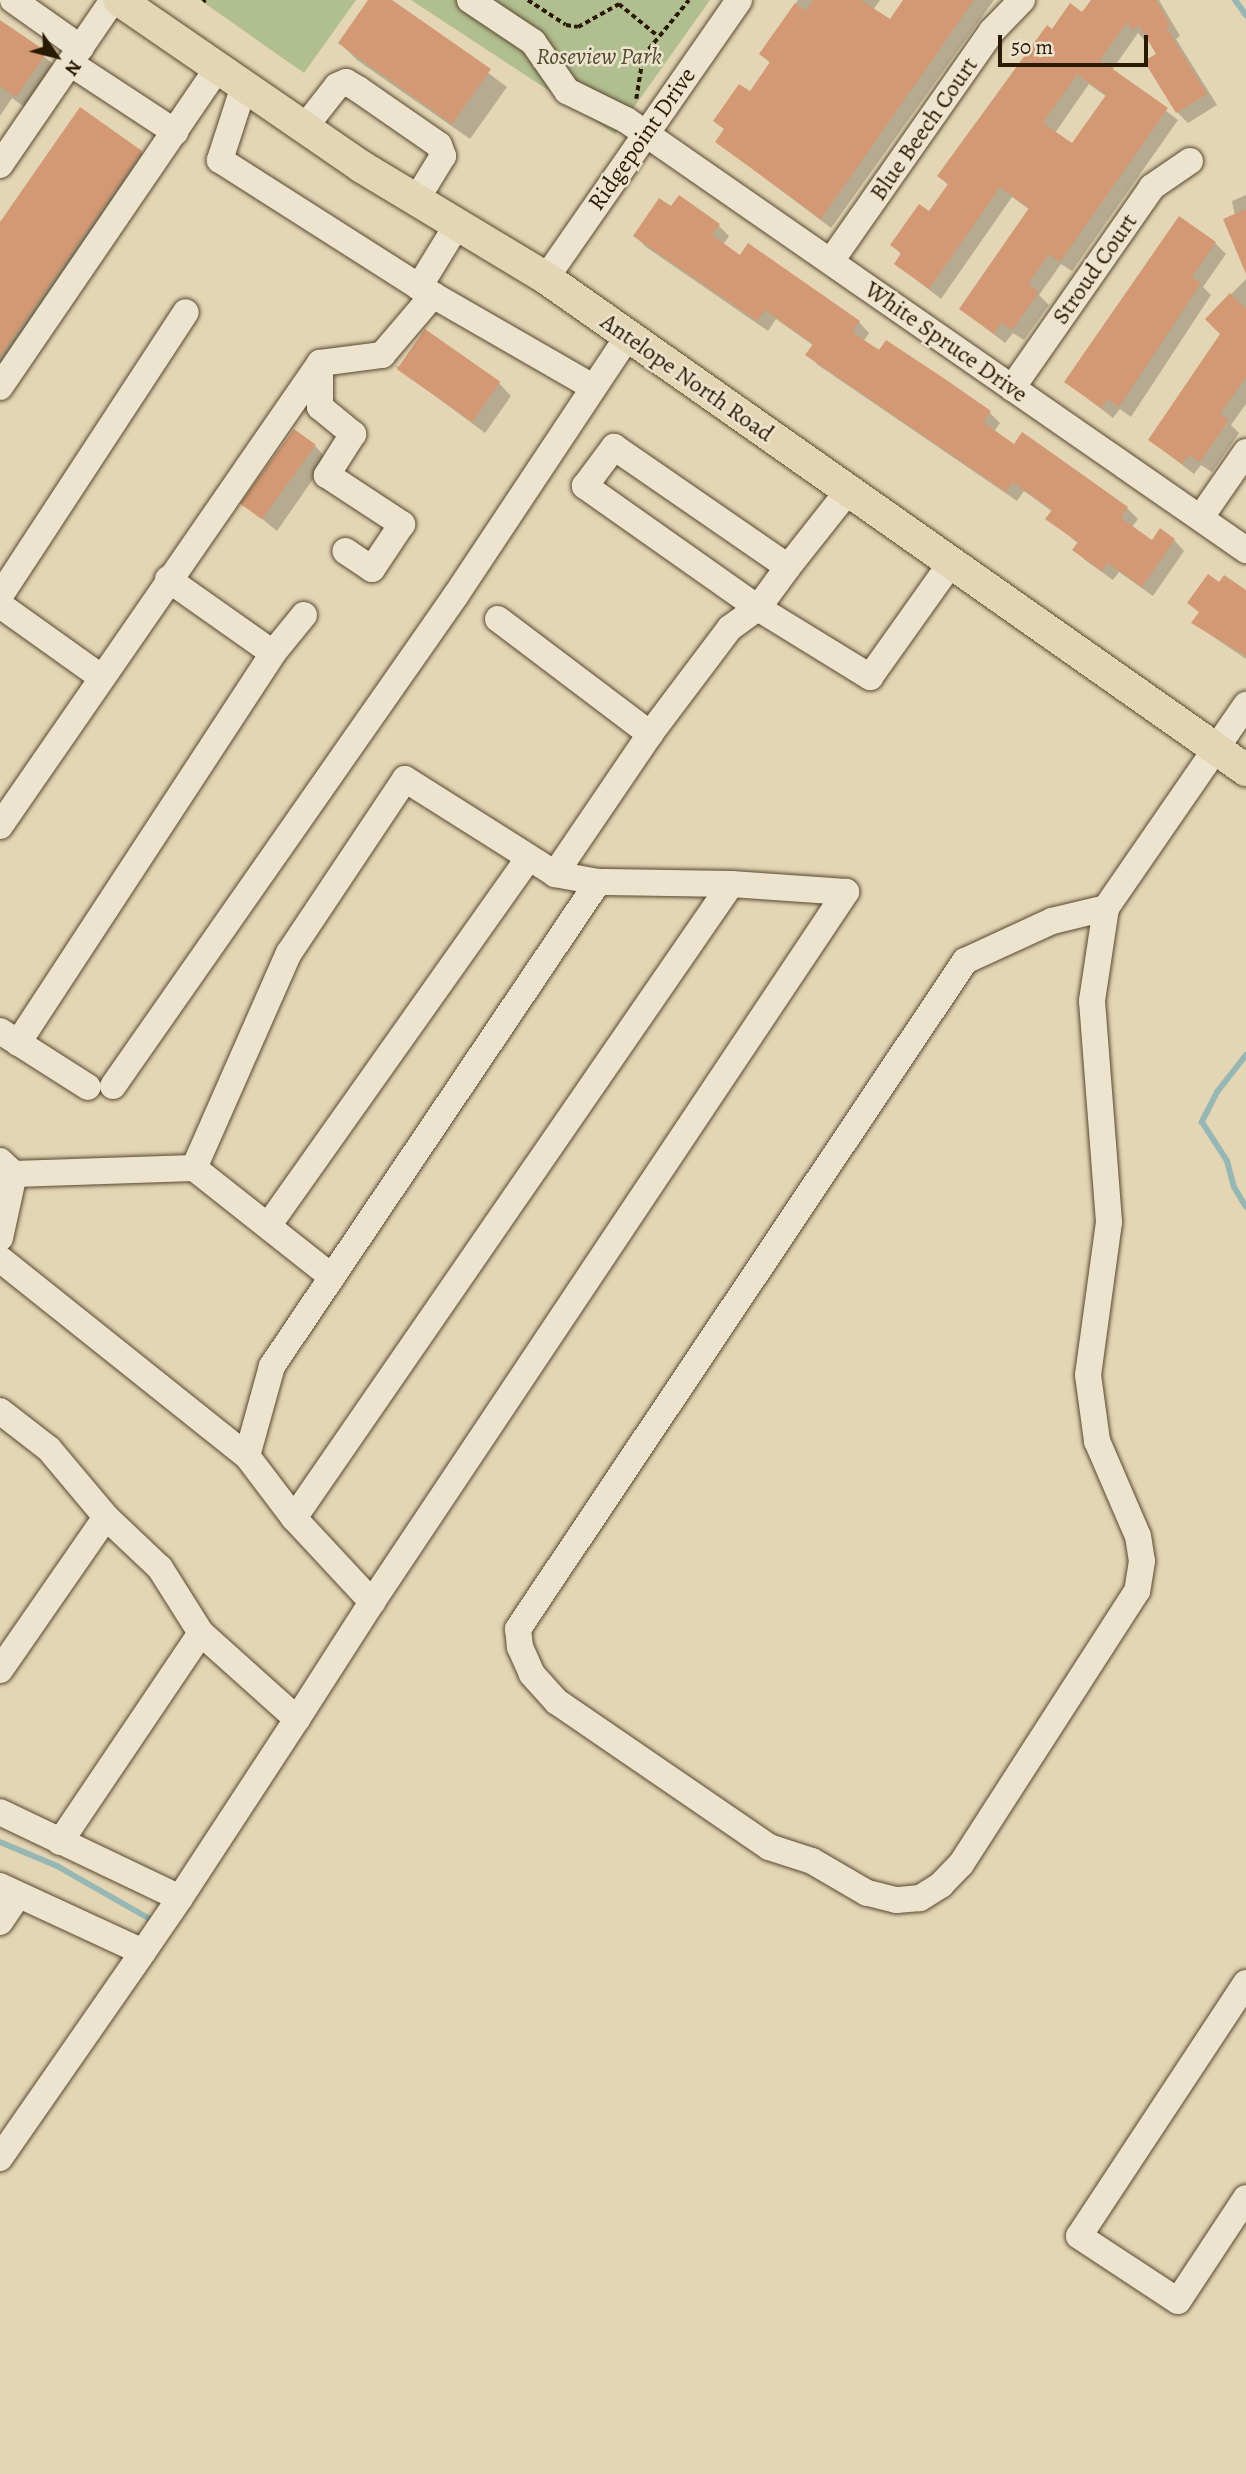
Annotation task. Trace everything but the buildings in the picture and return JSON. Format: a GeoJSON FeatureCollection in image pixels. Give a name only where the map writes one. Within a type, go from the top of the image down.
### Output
{"type":"FeatureCollection","features":[{"type":"Feature","properties":{"kind":"main road","name":"Antelope North Road"},"geometry":{"type":"LineString","coordinates":[[120,0],[304,128],[416,200],[546,278],[1246,770]]}},
{"type":"Feature","properties":{"kind":"street"},"geometry":{"type":"LineString","coordinates":[[13,0],[75,55],[175,132]]}},
{"type":"Feature","properties":{"kind":"street"},"geometry":{"type":"LineString","coordinates":[[0,164],[113,0]]}},
{"type":"Feature","properties":{"kind":"street","name":"White Spruce Drive"},"geometry":{"type":"LineString","coordinates":[[470,0],[533,42],[567,91],[626,120],[645,136],[831,261],[1246,550]]}},
{"type":"Feature","properties":{"kind":"street","name":"Ridgepoint Drive"},"geometry":{"type":"LineString","coordinates":[[546,278],[738,0]]}},
{"type":"Feature","properties":{"kind":"street","name":"Blue Beech Court"},"geometry":{"type":"LineString","coordinates":[[831,261],[992,31],[1022,0]]}},
{"type":"Feature","properties":{"kind":"street"},"geometry":{"type":"LineString","coordinates":[[0,387],[218,68]]}},
{"type":"Feature","properties":{"kind":"street"},"geometry":{"type":"LineString","coordinates":[[304,128],[337,86],[346,82],[358,89],[439,145],[443,156],[416,200]]}},
{"type":"Feature","properties":{"kind":"street"},"geometry":{"type":"LineString","coordinates":[[244,86],[220,160],[426,291],[593,387]]}},
{"type":"Feature","properties":{"kind":"street","name":"Stroud Court"},"geometry":{"type":"LineString","coordinates":[[1012,388],[1152,187],[1190,161]]}},
{"type":"Feature","properties":{"kind":"street"},"geometry":{"type":"LineString","coordinates":[[0,826],[168,579],[320,363],[382,355],[426,291],[457,225]]}},
{"type":"Feature","properties":{"kind":"street"},"geometry":{"type":"LineString","coordinates":[[0,596],[186,312]]}},
{"type":"Feature","properties":{"kind":"street"},"geometry":{"type":"LineString","coordinates":[[304,615],[273,653],[9,1037],[101,1087],[456,595],[628,336]]}},
{"type":"Feature","properties":{"kind":"street"},"geometry":{"type":"LineString","coordinates":[[320,363],[320,407],[353,434],[327,475],[401,524],[372,569],[345,551]]}},
{"type":"Feature","properties":{"kind":"street"},"geometry":{"type":"LineString","coordinates":[[788,567],[614,447],[585,486],[758,608],[870,677],[951,563]]}},
{"type":"Feature","properties":{"kind":"street"},"geometry":{"type":"LineString","coordinates":[[1201,517],[1246,452]]}},
{"type":"Feature","properties":{"kind":"street"},"geometry":{"type":"LineString","coordinates":[[555,874],[650,734],[730,628],[758,608],[848,491]]}},
{"type":"Feature","properties":{"kind":"street"},"geometry":{"type":"LineString","coordinates":[[168,579],[273,653]]}},
{"type":"Feature","properties":{"kind":"street"},"geometry":{"type":"LineString","coordinates":[[0,605],[101,677]]}},
{"type":"Feature","properties":{"kind":"street"},"geometry":{"type":"LineString","coordinates":[[498,619],[650,734]]}},
{"type":"Feature","properties":{"kind":"street"},"geometry":{"type":"LineString","coordinates":[[1106,908],[1052,921],[965,961],[518,1629],[520,1647],[533,1674],[557,1702],[769,1847],[812,1861],[867,1893],[897,1900],[920,1898],[941,1885],[961,1864],[1137,1591],[1142,1561],[1138,1536],[1097,1441],[1088,1375],[1109,1222],[1092,1001],[1106,908],[1246,705]]}},
{"type":"Feature","properties":{"kind":"street"},"geometry":{"type":"LineString","coordinates":[[0,2158],[180,1898],[372,1602],[846,892],[731,884],[598,883],[555,874],[405,779],[289,953],[194,1168]]}},
{"type":"Feature","properties":{"kind":"street"},"geometry":{"type":"LineString","coordinates":[[268,1226],[528,859]]}},
{"type":"Feature","properties":{"kind":"street"},"geometry":{"type":"LineString","coordinates":[[247,1456],[272,1366],[598,883]]}},
{"type":"Feature","properties":{"kind":"street"},"geometry":{"type":"LineString","coordinates":[[294,1518],[731,884]]}},
{"type":"Feature","properties":{"kind":"street"},"geometry":{"type":"LineString","coordinates":[[0,1238],[7,1167],[194,1168],[332,1277]]}},
{"type":"Feature","properties":{"kind":"street"},"geometry":{"type":"LineString","coordinates":[[0,1259],[247,1456],[294,1518],[372,1602]]}},
{"type":"Feature","properties":{"kind":"street"},"geometry":{"type":"LineString","coordinates":[[1,1414],[49,1449],[106,1517],[160,1568],[201,1633],[297,1719]]}},
{"type":"Feature","properties":{"kind":"street"},"geometry":{"type":"LineString","coordinates":[[0,1670],[106,1517]]}},
{"type":"Feature","properties":{"kind":"street"},"geometry":{"type":"LineString","coordinates":[[60,1842],[201,1633]]}},
{"type":"Feature","properties":{"kind":"street"},"geometry":{"type":"LineString","coordinates":[[0,1812],[180,1898]]}},
{"type":"Feature","properties":{"kind":"street"},"geometry":{"type":"LineString","coordinates":[[0,1922],[9,1891],[143,1952]]}},
{"type":"Feature","properties":{"kind":"street"},"geometry":{"type":"LineString","coordinates":[[1246,1983],[1079,2236],[1178,2301],[1246,2198]]}},
{"type":"Feature","properties":{"kind":"path"},"geometry":{"type":"LineString","coordinates":[[528,0],[566,25],[578,27],[619,2],[658,36]]}},
{"type":"Feature","properties":{"kind":"path"},"geometry":{"type":"LineString","coordinates":[[638,103],[638,69],[658,36],[689,0]]}},
{"type":"Feature","properties":{"kind":"green space"},"geometry":{"type":"Polygon","coordinates":[[[200,0],[356,0],[304,73],[200,0]]]}},
{"type":"Feature","properties":{"kind":"green space","name":"Roseview Park"},"geometry":{"type":"Polygon","coordinates":[[[411,0],[710,0],[615,134],[411,0]]]}},
{"type":"Feature","properties":{"kind":"waterway"},"geometry":{"type":"LineString","coordinates":[[1235,0],[1246,15]]}},
{"type":"Feature","properties":{"kind":"waterway"},"geometry":{"type":"LineString","coordinates":[[1246,1055],[1217,1092],[1202,1122],[1227,1161],[1234,1187],[1246,1207]]}},
{"type":"Feature","properties":{"kind":"waterway"},"geometry":{"type":"LineString","coordinates":[[0,1842],[57,1866],[150,1919]]}}]}
